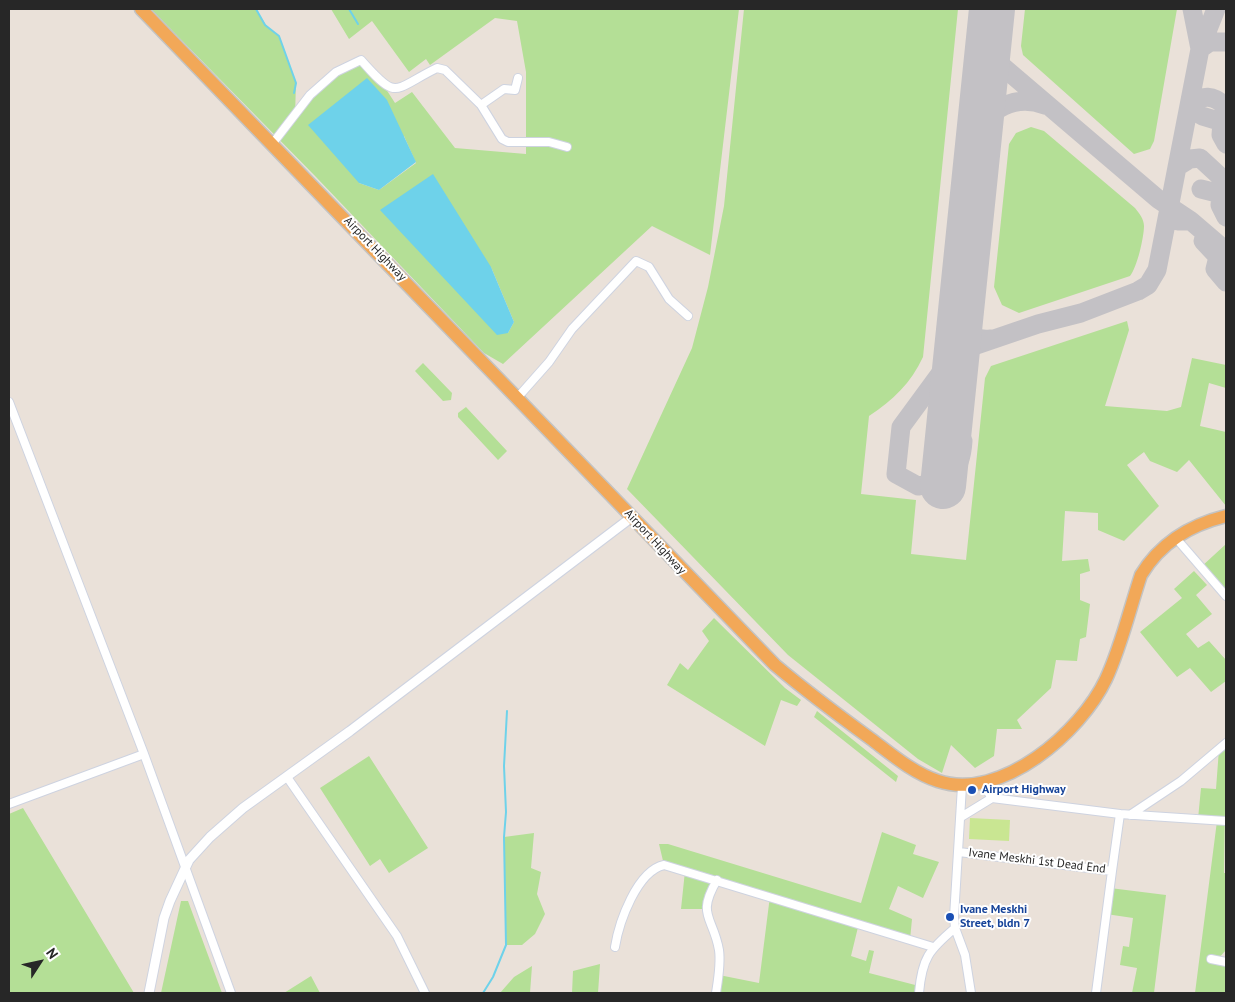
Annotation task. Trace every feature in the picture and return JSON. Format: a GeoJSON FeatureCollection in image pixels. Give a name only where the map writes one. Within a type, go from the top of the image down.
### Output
{"type":"FeatureCollection","features":[{"type":"Feature","properties":{"kind":"highway","name":"Airport Highway"},"geometry":{"type":"LineString","coordinates":[[141,9],[518,397],[768,658],[805,690],[902,762],[939,782],[962,786],[982,783],[1004,775],[1039,755],[1075,722],[1093,700],[1106,678],[1141,575],[1150,560],[1175,537],[1193,527],[1226,516]]}},
{"type":"Feature","properties":{"kind":"street"},"geometry":{"type":"LineString","coordinates":[[273,144],[310,95],[336,72],[361,60],[384,86],[397,89],[437,68],[445,70],[481,105],[502,139],[508,142],[549,142],[567,148]]}},
{"type":"Feature","properties":{"kind":"street"},"geometry":{"type":"LineString","coordinates":[[481,105],[504,89],[515,90],[518,78]]}},
{"type":"Feature","properties":{"kind":"street"},"geometry":{"type":"LineString","coordinates":[[518,397],[549,362],[572,329],[636,262],[649,267],[669,299],[688,316]]}},
{"type":"Feature","properties":{"kind":"street"},"geometry":{"type":"LineString","coordinates":[[9,402],[144,754],[231,993]]}},
{"type":"Feature","properties":{"kind":"street"},"geometry":{"type":"LineString","coordinates":[[149,993],[164,918],[189,860],[210,837],[243,808],[287,777],[632,517]]}},
{"type":"Feature","properties":{"kind":"street"},"geometry":{"type":"LineString","coordinates":[[1175,537],[1226,596]]}},
{"type":"Feature","properties":{"kind":"street"},"geometry":{"type":"LineString","coordinates":[[1130,815],[1181,782],[1226,743]]}},
{"type":"Feature","properties":{"kind":"street"},"geometry":{"type":"LineString","coordinates":[[9,804],[144,754]]}},
{"type":"Feature","properties":{"kind":"street"},"geometry":{"type":"LineString","coordinates":[[287,777],[397,936],[424,993]]}},
{"type":"Feature","properties":{"kind":"street"},"geometry":{"type":"LineString","coordinates":[[982,783],[992,798]]}},
{"type":"Feature","properties":{"kind":"street"},"geometry":{"type":"LineString","coordinates":[[962,786],[955,928],[965,955],[971,993]]}},
{"type":"Feature","properties":{"kind":"street"},"geometry":{"type":"LineString","coordinates":[[961,817],[992,798],[1130,815],[1226,821]]}},
{"type":"Feature","properties":{"kind":"street"},"geometry":{"type":"LineString","coordinates":[[1112,871],[1120,814]]}},
{"type":"Feature","properties":{"kind":"street","name":"Ivane Meskhi 1st Dead End"},"geometry":{"type":"LineString","coordinates":[[959,852],[1112,871],[1096,993]]}},
{"type":"Feature","properties":{"kind":"street"},"geometry":{"type":"LineString","coordinates":[[615,947],[618,930],[625,910],[639,886],[655,867],[664,865],[933,947]]}},
{"type":"Feature","properties":{"kind":"street"},"geometry":{"type":"LineString","coordinates":[[716,993],[719,950],[706,914],[706,904],[717,880]]}},
{"type":"Feature","properties":{"kind":"street"},"geometry":{"type":"LineString","coordinates":[[919,993],[923,964],[933,947],[955,928]]}},
{"type":"Feature","properties":{"kind":"street"},"geometry":{"type":"LineString","coordinates":[[1211,959],[1226,962]]}},
{"type":"Feature","properties":{"kind":"green space"},"geometry":{"type":"Polygon","coordinates":[[[151,9],[256,9],[266,25],[279,36],[296,83],[295,116],[336,72],[361,60],[384,86],[395,103],[412,92],[455,148],[526,154],[526,72],[517,21],[495,18],[430,65],[426,59],[409,72],[372,21],[349,39],[331,9],[739,9],[710,255],[652,226],[503,364],[484,353],[316,177],[151,9]],[[404,136],[359,183],[379,190],[416,163],[404,136]],[[491,267],[508,333],[514,322],[491,267]]]}},
{"type":"Feature","properties":{"kind":"green space"},"geometry":{"type":"Polygon","coordinates":[[[744,9],[958,9],[923,357],[907,383],[886,404],[869,416],[861,494],[916,500],[911,554],[966,560],[985,378],[991,366],[1127,321],[1129,330],[1105,406],[1167,411],[1181,407],[1192,358],[1226,365],[1226,388],[1209,383],[1200,426],[1226,432],[1226,506],[1189,460],[1177,472],[1150,461],[1144,452],[1127,465],[1159,506],[1124,541],[1098,530],[1098,513],[1065,511],[1062,561],[1088,559],[1090,571],[1080,574],[1080,600],[1090,604],[1086,637],[1080,639],[1077,661],[1056,660],[1051,688],[1017,720],[1022,729],[997,729],[994,756],[975,768],[951,745],[942,773],[918,759],[788,655],[627,489],[692,348],[708,287],[724,206],[744,9]]]}},
{"type":"Feature","properties":{"kind":"green space"},"geometry":{"type":"Polygon","coordinates":[[[1025,9],[1177,9],[1154,141],[1150,149],[1134,154],[1023,55],[1021,46],[1025,9]]]}},
{"type":"Feature","properties":{"kind":"green space"},"geometry":{"type":"Polygon","coordinates":[[[1031,127],[1044,131],[1135,208],[1143,221],[1144,231],[1138,260],[1130,276],[1019,313],[1002,305],[994,287],[1009,144],[1016,133],[1031,127]]]}},
{"type":"Feature","properties":{"kind":"green space"},"geometry":{"type":"Polygon","coordinates":[[[423,363],[452,393],[451,400],[443,401],[415,371],[423,363]]]}},
{"type":"Feature","properties":{"kind":"green space"},"geometry":{"type":"Polygon","coordinates":[[[466,407],[507,451],[498,460],[458,417],[458,413],[466,407]]]}},
{"type":"Feature","properties":{"kind":"green space"},"geometry":{"type":"Polygon","coordinates":[[[1226,544],[1226,596],[1201,567],[1226,544]]]}},
{"type":"Feature","properties":{"kind":"green space"},"geometry":{"type":"Polygon","coordinates":[[[1194,571],[1207,585],[1196,595],[1212,614],[1186,634],[1198,648],[1209,641],[1226,660],[1226,681],[1211,692],[1190,668],[1177,677],[1140,632],[1182,598],[1174,589],[1194,571]]]}},
{"type":"Feature","properties":{"kind":"green space"},"geometry":{"type":"Polygon","coordinates":[[[714,618],[785,688],[801,700],[797,706],[781,700],[765,746],[667,685],[680,663],[688,670],[709,641],[702,631],[714,618]]]}},
{"type":"Feature","properties":{"kind":"green space"},"geometry":{"type":"Polygon","coordinates":[[[817,711],[898,776],[896,782],[814,717],[817,711]]]}},
{"type":"Feature","properties":{"kind":"green space"},"geometry":{"type":"Polygon","coordinates":[[[1226,743],[1224,873],[1226,873],[1226,950],[1217,960],[1226,962],[1226,991],[1225,993],[1195,993],[1217,821],[1198,819],[1201,788],[1216,789],[1219,749],[1226,743]]]}},
{"type":"Feature","properties":{"kind":"green space"},"geometry":{"type":"Polygon","coordinates":[[[369,756],[428,848],[389,873],[380,859],[370,866],[320,788],[369,756]]]}},
{"type":"Feature","properties":{"kind":"green space"},"geometry":{"type":"Polygon","coordinates":[[[23,808],[134,993],[9,993],[9,814],[23,808]]]}},
{"type":"Feature","properties":{"kind":"green space"},"geometry":{"type":"Polygon","coordinates":[[[970,818],[1010,820],[1009,841],[969,839],[970,818]]]}},
{"type":"Feature","properties":{"kind":"green space"},"geometry":{"type":"Polygon","coordinates":[[[882,832],[916,845],[913,854],[939,862],[923,898],[898,886],[889,909],[912,919],[910,940],[859,923],[851,956],[866,961],[869,950],[874,951],[869,973],[919,986],[919,993],[716,993],[719,975],[759,983],[770,896],[717,880],[706,909],[681,909],[685,871],[664,865],[659,844],[668,844],[861,903],[882,832]]]}},
{"type":"Feature","properties":{"kind":"green space"},"geometry":{"type":"Polygon","coordinates":[[[534,833],[531,868],[541,872],[537,894],[545,914],[535,934],[522,945],[506,945],[504,837],[534,833]]]}},
{"type":"Feature","properties":{"kind":"green space"},"geometry":{"type":"Polygon","coordinates":[[[1110,888],[1166,895],[1154,993],[1132,993],[1137,968],[1120,965],[1123,946],[1129,947],[1133,918],[1106,914],[1110,888]]]}},
{"type":"Feature","properties":{"kind":"green space"},"geometry":{"type":"Polygon","coordinates":[[[181,901],[188,901],[222,993],[161,993],[181,901]]]}},
{"type":"Feature","properties":{"kind":"green space"},"geometry":{"type":"Polygon","coordinates":[[[600,964],[598,993],[572,993],[573,971],[600,964]]]}},
{"type":"Feature","properties":{"kind":"green space"},"geometry":{"type":"Polygon","coordinates":[[[532,966],[530,993],[500,993],[514,977],[532,966]]]}},
{"type":"Feature","properties":{"kind":"green space"},"geometry":{"type":"Polygon","coordinates":[[[311,976],[320,993],[284,993],[311,976]]]}},
{"type":"Feature","properties":{"kind":"water"},"geometry":{"type":"Polygon","coordinates":[[[367,78],[387,100],[416,162],[379,190],[359,183],[308,125],[367,78]]]}},
{"type":"Feature","properties":{"kind":"water"},"geometry":{"type":"Polygon","coordinates":[[[433,174],[491,267],[514,322],[508,333],[497,335],[380,210],[433,174]]]}},
{"type":"Feature","properties":{"kind":"waterway"},"geometry":{"type":"LineString","coordinates":[[256,9],[265,25],[279,36],[296,83],[294,93]]}},
{"type":"Feature","properties":{"kind":"waterway"},"geometry":{"type":"LineString","coordinates":[[349,9],[358,24]]}},
{"type":"Feature","properties":{"kind":"waterway"},"geometry":{"type":"LineString","coordinates":[[483,993],[493,977],[506,945],[504,766],[507,711]]}},
{"type":"Feature","properties":{"kind":"taxiway"},"geometry":{"type":"LineString","coordinates":[[1192,9],[1200,49],[1210,42],[1226,42]]}},
{"type":"Feature","properties":{"kind":"taxiway"},"geometry":{"type":"LineString","coordinates":[[950,417],[963,441],[959,461],[951,474],[938,482],[918,486],[896,474],[901,427],[956,352],[1038,324],[1081,313],[1138,291],[1148,285],[1157,270],[1200,49],[1216,9]]}},
{"type":"Feature","properties":{"kind":"taxiway"},"geometry":{"type":"LineString","coordinates":[[991,18],[990,40],[1002,66],[1158,199],[1191,221]]}},
{"type":"Feature","properties":{"kind":"taxiway"},"geometry":{"type":"LineString","coordinates":[[1189,107],[1199,99],[1208,97],[1217,100],[1226,107]]}},
{"type":"Feature","properties":{"kind":"taxiway"},"geometry":{"type":"LineString","coordinates":[[978,138],[988,119],[995,111],[1004,106],[1023,101],[1045,105]]}},
{"type":"Feature","properties":{"kind":"taxiway"},"geometry":{"type":"LineString","coordinates":[[1202,116],[1222,122],[1221,135],[1226,144]]}},
{"type":"Feature","properties":{"kind":"taxiway"},"geometry":{"type":"LineString","coordinates":[[1177,167],[1190,159],[1200,158],[1226,182]]}},
{"type":"Feature","properties":{"kind":"taxiway"},"geometry":{"type":"LineString","coordinates":[[1201,189],[1221,194],[1220,205],[1226,217]]}},
{"type":"Feature","properties":{"kind":"taxiway"},"geometry":{"type":"LineString","coordinates":[[1178,221],[1191,221],[1226,251]]}},
{"type":"Feature","properties":{"kind":"taxiway"},"geometry":{"type":"LineString","coordinates":[[1203,241],[1218,257],[1215,269],[1226,282]]}},
{"type":"Feature","properties":{"kind":"taxiway"},"geometry":{"type":"LineString","coordinates":[[962,298],[962,315],[965,328],[974,337],[991,339]]}},
{"type":"Feature","properties":{"kind":"runway"},"geometry":{"type":"LineString","coordinates":[[943,486],[992,9]]}},
{"type":"Feature","properties":{"kind":"place","name":"Airport Highway"},"geometry":{"type":"Point","coordinates":[972,790]}},
{"type":"Feature","properties":{"kind":"place","name":"Ivane Meskhi Street, bldn 7"},"geometry":{"type":"Point","coordinates":[950,917]}}]}
